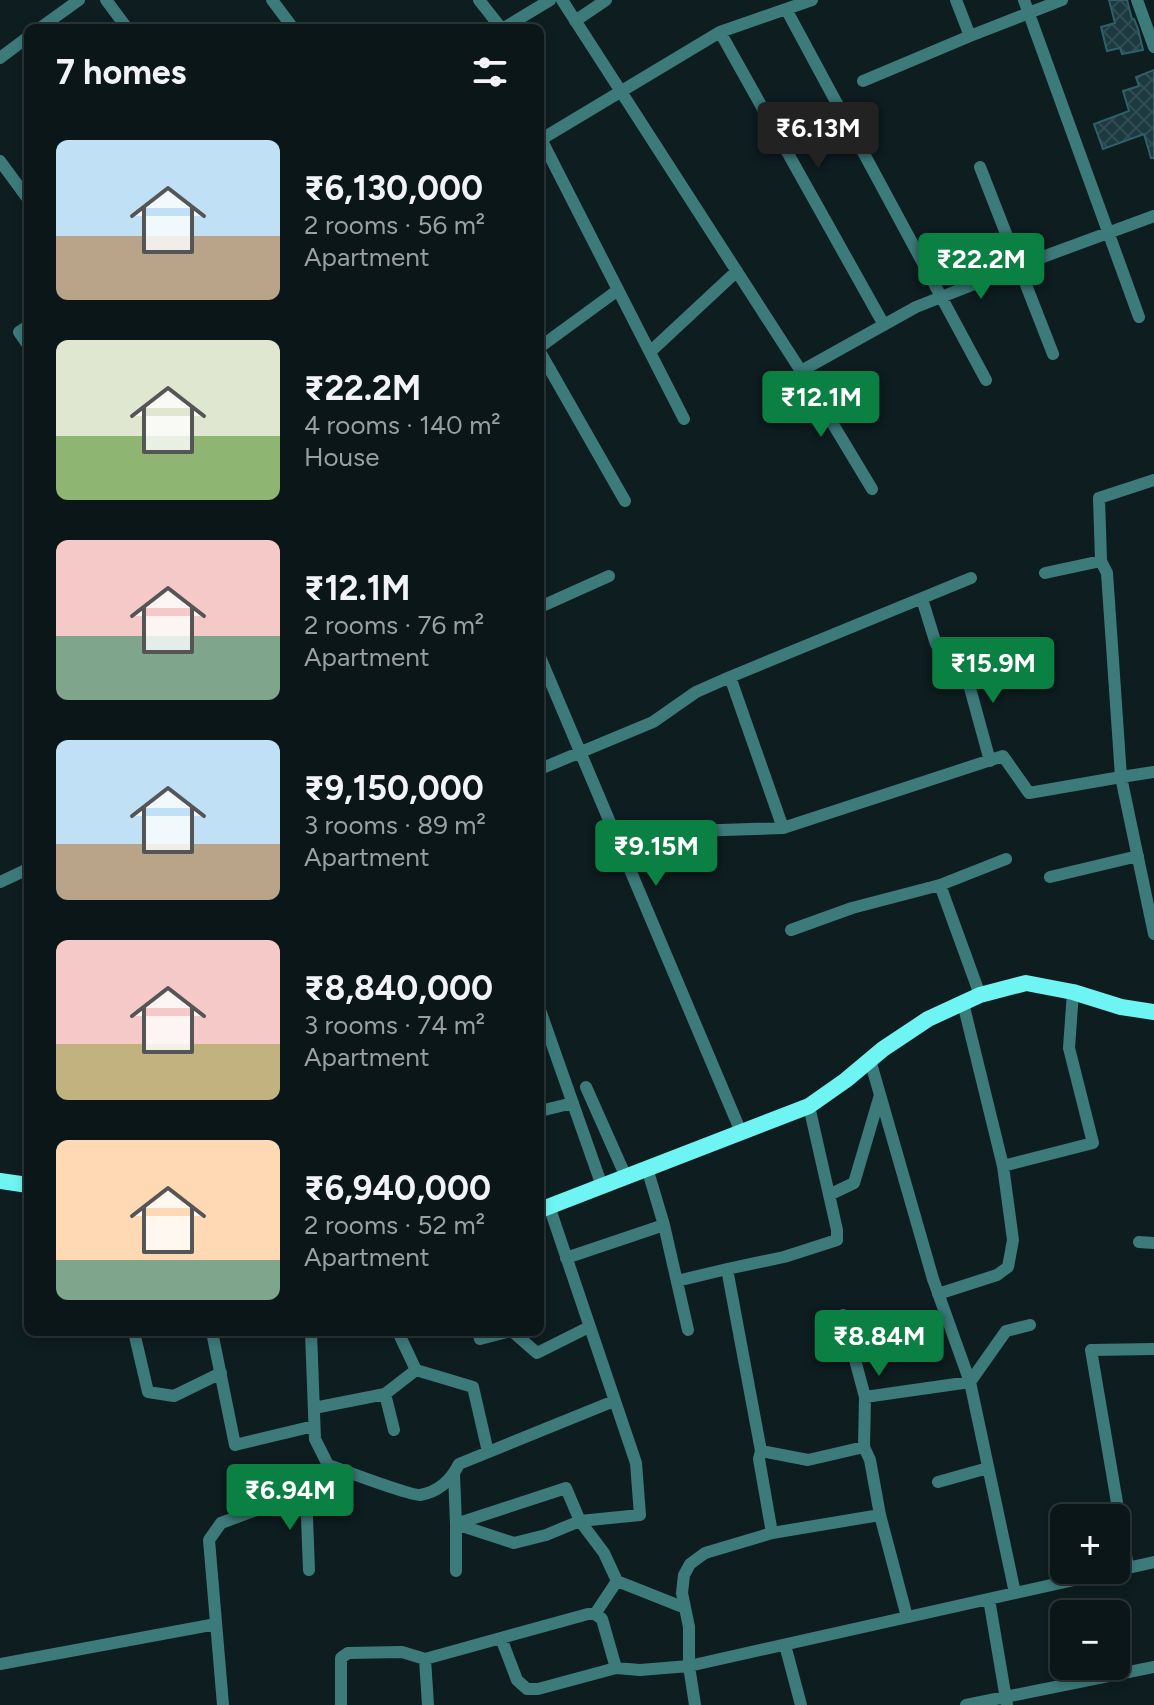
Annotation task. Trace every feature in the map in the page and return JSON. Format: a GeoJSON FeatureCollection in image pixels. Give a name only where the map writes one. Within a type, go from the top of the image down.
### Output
{"type":"FeatureCollection","features":[{"type":"Feature","properties":{"kind":"main road"},"geometry":{"type":"LineString","coordinates":[[544,1208],[809,1106],[928,1019],[980,995],[1026,983],[1073,992],[1121,1007],[1154,1012]]}},
{"type":"Feature","properties":{"kind":"main road"},"geometry":{"type":"LineString","coordinates":[[0,1181],[24,1184]]}},
{"type":"Feature","properties":{"kind":"street"},"geometry":{"type":"LineString","coordinates":[[46,24],[79,0]]}},
{"type":"Feature","properties":{"kind":"street"},"geometry":{"type":"LineString","coordinates":[[106,0],[124,24]]}},
{"type":"Feature","properties":{"kind":"street"},"geometry":{"type":"LineString","coordinates":[[272,0],[290,24]]}},
{"type":"Feature","properties":{"kind":"street"},"geometry":{"type":"LineString","coordinates":[[479,0],[500,24]]}},
{"type":"Feature","properties":{"kind":"street"},"geometry":{"type":"LineString","coordinates":[[510,24],[550,0]]}},
{"type":"Feature","properties":{"kind":"street"},"geometry":{"type":"LineString","coordinates":[[562,0],[801,371],[872,489]]}},
{"type":"Feature","properties":{"kind":"street"},"geometry":{"type":"LineString","coordinates":[[575,21],[606,0]]}},
{"type":"Feature","properties":{"kind":"street"},"geometry":{"type":"LineString","coordinates":[[544,138],[720,32],[779,7],[809,0]]}},
{"type":"Feature","properties":{"kind":"street"},"geometry":{"type":"LineString","coordinates":[[956,0],[970,36]]}},
{"type":"Feature","properties":{"kind":"street"},"geometry":{"type":"LineString","coordinates":[[1024,0],[1139,317]]}},
{"type":"Feature","properties":{"kind":"street"},"geometry":{"type":"LineString","coordinates":[[863,81],[1062,0]]}},
{"type":"Feature","properties":{"kind":"street"},"geometry":{"type":"LineString","coordinates":[[1137,0],[1154,47]]}},
{"type":"Feature","properties":{"kind":"street"},"geometry":{"type":"LineString","coordinates":[[779,7],[986,380]]}},
{"type":"Feature","properties":{"kind":"street"},"geometry":{"type":"LineString","coordinates":[[720,32],[884,325]]}},
{"type":"Feature","properties":{"kind":"street"},"geometry":{"type":"LineString","coordinates":[[0,58],[24,40]]}},
{"type":"Feature","properties":{"kind":"street"},"geometry":{"type":"LineString","coordinates":[[544,146],[684,419]]}},
{"type":"Feature","properties":{"kind":"street"},"geometry":{"type":"LineString","coordinates":[[0,161],[24,194]]}},
{"type":"Feature","properties":{"kind":"street"},"geometry":{"type":"LineString","coordinates":[[980,167],[1053,354]]}},
{"type":"Feature","properties":{"kind":"street"},"geometry":{"type":"LineString","coordinates":[[801,371],[916,307],[1154,216]]}},
{"type":"Feature","properties":{"kind":"street"},"geometry":{"type":"LineString","coordinates":[[650,352],[737,271]]}},
{"type":"Feature","properties":{"kind":"street"},"geometry":{"type":"LineString","coordinates":[[544,347],[618,290]]}},
{"type":"Feature","properties":{"kind":"street"},"geometry":{"type":"LineString","coordinates":[[544,357],[625,501]]}},
{"type":"Feature","properties":{"kind":"street"},"geometry":{"type":"LineString","coordinates":[[1154,480],[1099,498],[1101,561],[1107,573],[1121,777],[1154,934]]}},
{"type":"Feature","properties":{"kind":"street"},"geometry":{"type":"LineString","coordinates":[[1045,573],[1101,561]]}},
{"type":"Feature","properties":{"kind":"street"},"geometry":{"type":"LineString","coordinates":[[544,605],[609,576]]}},
{"type":"Feature","properties":{"kind":"street"},"geometry":{"type":"LineString","coordinates":[[544,767],[653,722],[696,692],[971,578]]}},
{"type":"Feature","properties":{"kind":"street"},"geometry":{"type":"LineString","coordinates":[[922,599],[936,644]]}},
{"type":"Feature","properties":{"kind":"street"},"geometry":{"type":"LineString","coordinates":[[962,659],[990,761]]}},
{"type":"Feature","properties":{"kind":"street"},"geometry":{"type":"LineString","coordinates":[[544,667],[741,1132]]}},
{"type":"Feature","properties":{"kind":"street"},"geometry":{"type":"LineString","coordinates":[[730,677],[783,828]]}},
{"type":"Feature","properties":{"kind":"street"},"geometry":{"type":"LineString","coordinates":[[625,860],[692,831],[783,828],[1003,756],[1029,793],[1154,772]]}},
{"type":"Feature","properties":{"kind":"street"},"geometry":{"type":"LineString","coordinates":[[1050,877],[1138,856]]}},
{"type":"Feature","properties":{"kind":"street"},"geometry":{"type":"LineString","coordinates":[[791,930],[852,908],[940,885],[1006,859]]}},
{"type":"Feature","properties":{"kind":"street"},"geometry":{"type":"LineString","coordinates":[[0,882],[24,871]]}},
{"type":"Feature","properties":{"kind":"street"},"geometry":{"type":"LineString","coordinates":[[940,885],[980,995]]}},
{"type":"Feature","properties":{"kind":"street"},"geometry":{"type":"LineString","coordinates":[[1003,1166],[1093,1143],[1069,1048],[1073,992]]}},
{"type":"Feature","properties":{"kind":"street"},"geometry":{"type":"LineString","coordinates":[[938,1294],[997,1275],[1008,1267],[1013,1240],[1003,1166],[963,1003]]}},
{"type":"Feature","properties":{"kind":"street"},"geometry":{"type":"LineString","coordinates":[[544,1022],[602,1186]]}},
{"type":"Feature","properties":{"kind":"street"},"geometry":{"type":"LineString","coordinates":[[870,1060],[938,1294],[970,1382],[1015,1593]]}},
{"type":"Feature","properties":{"kind":"street"},"geometry":{"type":"LineString","coordinates":[[586,1087],[626,1177]]}},
{"type":"Feature","properties":{"kind":"street"},"geometry":{"type":"LineString","coordinates":[[829,1195],[854,1183],[880,1095]]}},
{"type":"Feature","properties":{"kind":"street"},"geometry":{"type":"LineString","coordinates":[[544,1110],[573,1103]]}},
{"type":"Feature","properties":{"kind":"street"},"geometry":{"type":"LineString","coordinates":[[677,1281],[784,1257],[837,1240],[809,1106]]}},
{"type":"Feature","properties":{"kind":"street"},"geometry":{"type":"LineString","coordinates":[[647,1168],[664,1225],[688,1330]]}},
{"type":"Feature","properties":{"kind":"street"},"geometry":{"type":"LineString","coordinates":[[456,1524],[514,1543],[546,1535],[580,1521],[640,1515],[636,1463],[566,1258],[544,1208]]}},
{"type":"Feature","properties":{"kind":"street"},"geometry":{"type":"LineString","coordinates":[[566,1258],[664,1225]]}},
{"type":"Feature","properties":{"kind":"street"},"geometry":{"type":"LineString","coordinates":[[1139,1242],[1154,1243]]}},
{"type":"Feature","properties":{"kind":"street"},"geometry":{"type":"LineString","coordinates":[[727,1269],[761,1451],[759,1459],[772,1533]]}},
{"type":"Feature","properties":{"kind":"street"},"geometry":{"type":"LineString","coordinates":[[843,1315],[865,1397],[864,1447],[870,1460],[880,1515],[907,1617]]}},
{"type":"Feature","properties":{"kind":"street"},"geometry":{"type":"LineString","coordinates":[[865,1397],[970,1382],[1006,1331],[1030,1325]]}},
{"type":"Feature","properties":{"kind":"street"},"geometry":{"type":"LineString","coordinates":[[515,1336],[537,1353],[589,1327]]}},
{"type":"Feature","properties":{"kind":"street"},"geometry":{"type":"LineString","coordinates":[[135,1336],[148,1392],[174,1396],[221,1373]]}},
{"type":"Feature","properties":{"kind":"street"},"geometry":{"type":"LineString","coordinates":[[213,1336],[235,1445],[314,1426]]}},
{"type":"Feature","properties":{"kind":"street"},"geometry":{"type":"LineString","coordinates":[[311,1336],[315,1439],[328,1465],[418,1495],[443,1486],[459,1464],[614,1401]]}},
{"type":"Feature","properties":{"kind":"street"},"geometry":{"type":"LineString","coordinates":[[400,1336],[416,1370],[473,1387],[488,1452]]}},
{"type":"Feature","properties":{"kind":"street"},"geometry":{"type":"LineString","coordinates":[[1117,1504],[1091,1350],[1154,1349]]}},
{"type":"Feature","properties":{"kind":"street"},"geometry":{"type":"LineString","coordinates":[[314,1408],[385,1394],[416,1370]]}},
{"type":"Feature","properties":{"kind":"street"},"geometry":{"type":"LineString","coordinates":[[385,1394],[394,1430]]}},
{"type":"Feature","properties":{"kind":"street"},"geometry":{"type":"LineString","coordinates":[[761,1451],[808,1460],[864,1447]]}},
{"type":"Feature","properties":{"kind":"street"},"geometry":{"type":"LineString","coordinates":[[223,1705],[209,1540],[221,1523],[311,1490],[328,1465]]}},
{"type":"Feature","properties":{"kind":"street"},"geometry":{"type":"LineString","coordinates":[[938,1482],[988,1468]]}},
{"type":"Feature","properties":{"kind":"street"},"geometry":{"type":"LineString","coordinates":[[454,1474],[456,1571]]}},
{"type":"Feature","properties":{"kind":"street"},"geometry":{"type":"LineString","coordinates":[[456,1524],[566,1488],[580,1521],[604,1553],[617,1581],[685,1608]]}},
{"type":"Feature","properties":{"kind":"street"},"geometry":{"type":"LineString","coordinates":[[306,1492],[309,1570]]}},
{"type":"Feature","properties":{"kind":"street"},"geometry":{"type":"LineString","coordinates":[[695,1705],[689,1666],[689,1627],[682,1593],[684,1575],[690,1564],[705,1553],[772,1533],[880,1515]]}},
{"type":"Feature","properties":{"kind":"street"},"geometry":{"type":"LineString","coordinates":[[1130,1567],[1154,1562]]}},
{"type":"Feature","properties":{"kind":"street"},"geometry":{"type":"LineString","coordinates":[[595,1614],[617,1581]]}},
{"type":"Feature","properties":{"kind":"street"},"geometry":{"type":"LineString","coordinates":[[501,1638],[517,1680],[527,1689],[538,1689],[616,1668],[640,1670],[689,1666],[1054,1584]]}},
{"type":"Feature","properties":{"kind":"street"},"geometry":{"type":"LineString","coordinates":[[989,1599],[1007,1701]]}},
{"type":"Feature","properties":{"kind":"street"},"geometry":{"type":"LineString","coordinates":[[341,1705],[341,1658],[348,1653],[402,1652],[425,1659],[588,1614],[602,1619],[616,1668]]}},
{"type":"Feature","properties":{"kind":"street"},"geometry":{"type":"LineString","coordinates":[[0,1664],[216,1624]]}},
{"type":"Feature","properties":{"kind":"street"},"geometry":{"type":"LineString","coordinates":[[785,1645],[801,1705]]}},
{"type":"Feature","properties":{"kind":"street"},"geometry":{"type":"LineString","coordinates":[[425,1659],[428,1705]]}},
{"type":"Feature","properties":{"kind":"street"},"geometry":{"type":"LineString","coordinates":[[966,1705],[1007,1701],[1154,1667]]}},
{"type":"Feature","properties":{"kind":"building"},"geometry":{"type":"Polygon","coordinates":[[[1109,0],[1127,0],[1143,50],[1122,54],[1120,48],[1107,51],[1101,27],[1115,23],[1109,0]]]}},
{"type":"Feature","properties":{"kind":"building"},"geometry":{"type":"Polygon","coordinates":[[[1154,70],[1154,158],[1151,158],[1144,134],[1103,149],[1094,124],[1129,111],[1123,91],[1139,86],[1136,77],[1154,70]]]}}]}
